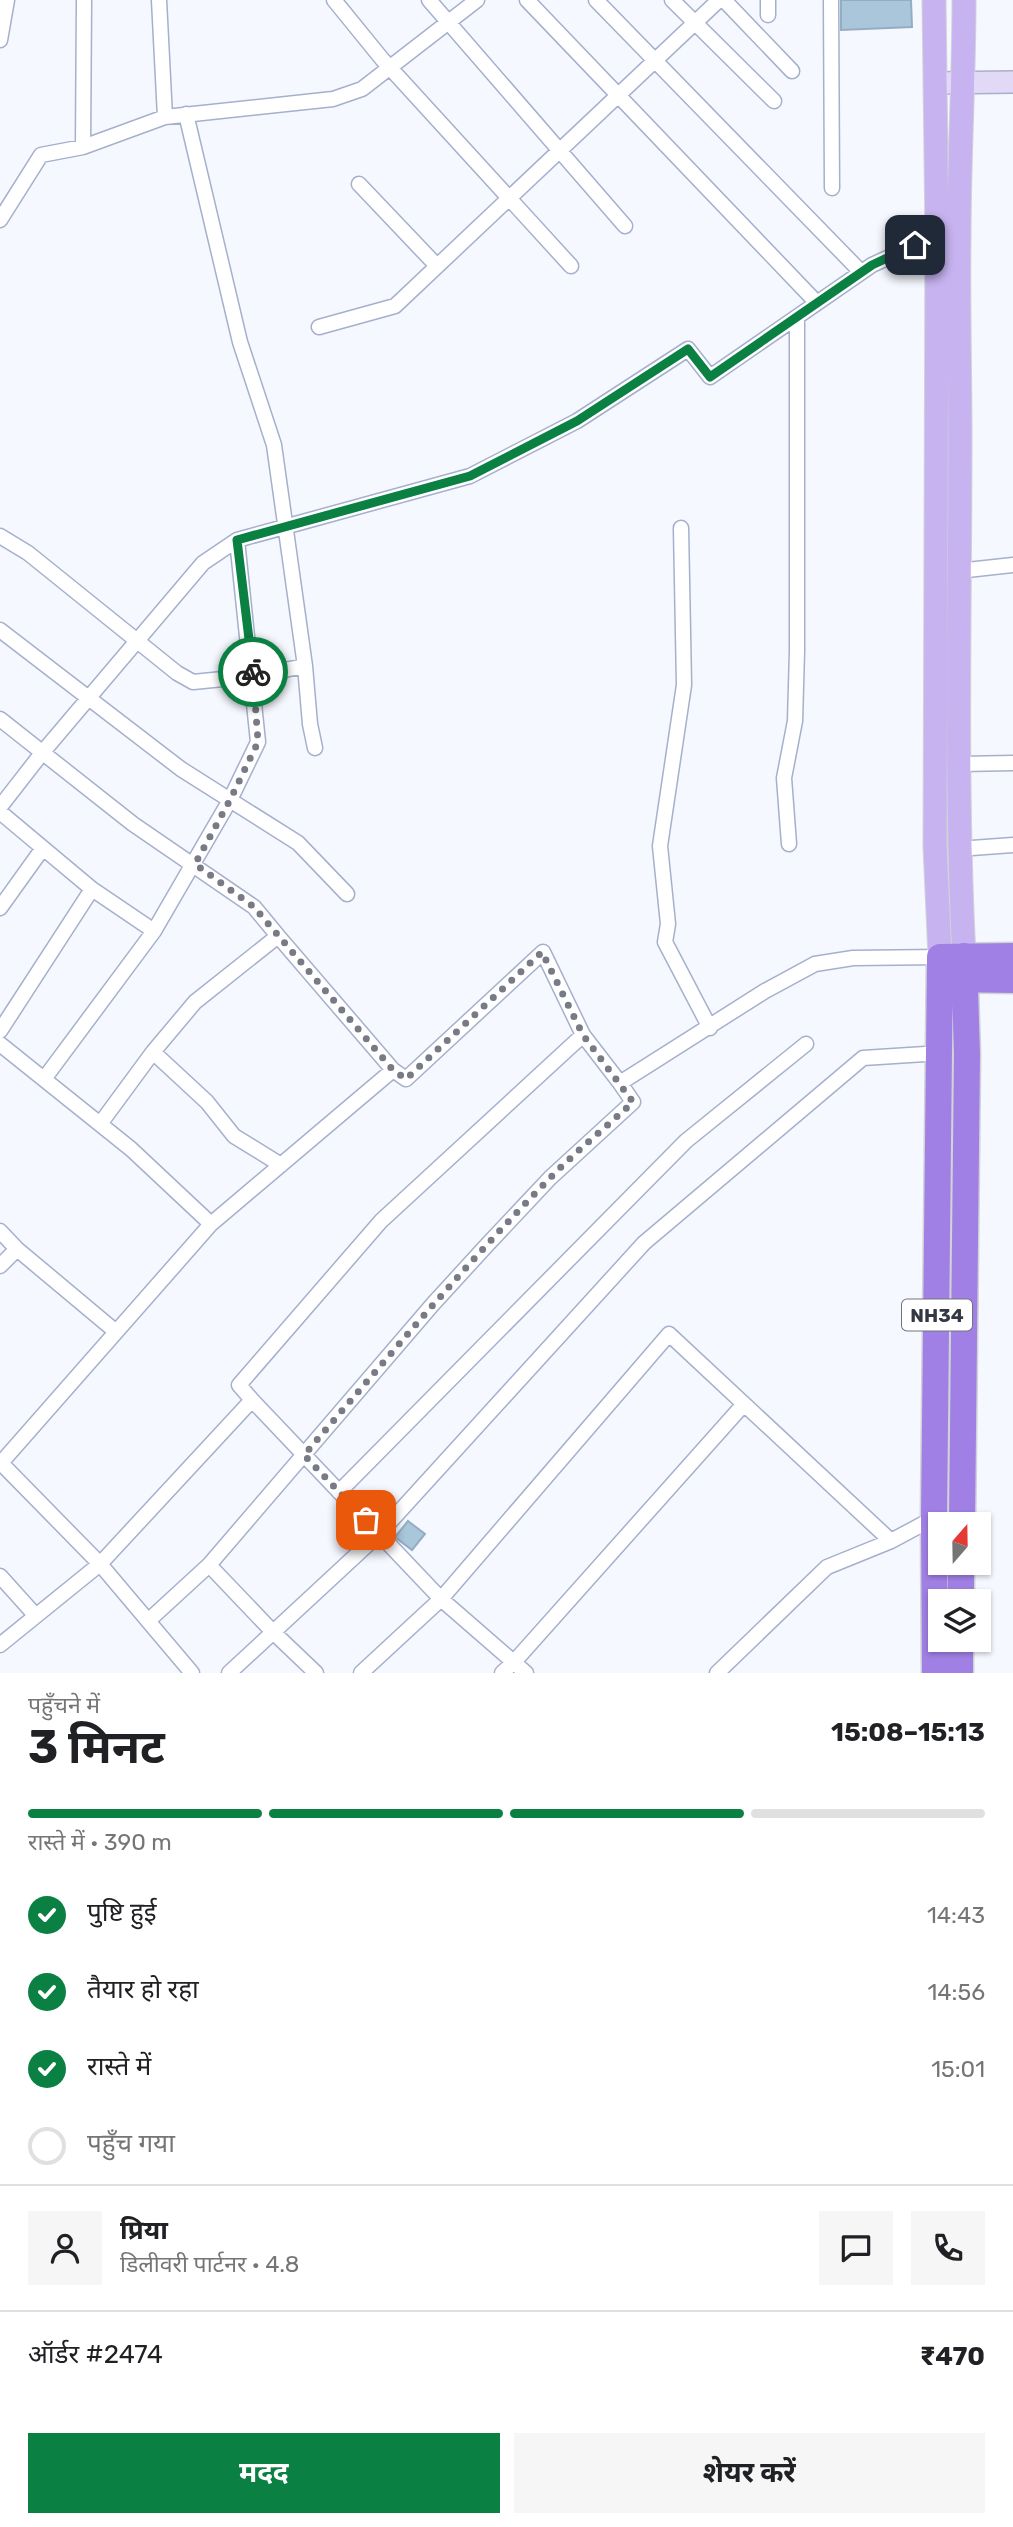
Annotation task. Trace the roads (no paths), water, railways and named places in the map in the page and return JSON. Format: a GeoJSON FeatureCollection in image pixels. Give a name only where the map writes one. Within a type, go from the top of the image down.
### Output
{"type":"FeatureCollection","features":[{"type":"Feature","properties":{"kind":"highway"},"geometry":{"type":"LineString","coordinates":[[952,968],[1013,956]]}},
{"type":"Feature","properties":{"kind":"highway"},"geometry":{"type":"LineString","coordinates":[[952,968],[1013,980]]}},
{"type":"Feature","properties":{"kind":"highway","name":"NH34"},"geometry":{"type":"LineString","coordinates":[[934,1512],[941,1053],[952,968]]}},
{"type":"Feature","properties":{"kind":"highway","name":"NH34"},"geometry":{"type":"LineString","coordinates":[[952,968],[965,1185],[962,1512]]}},
{"type":"Feature","properties":{"kind":"highway"},"geometry":{"type":"LineString","coordinates":[[939,1185],[965,1185]]}},
{"type":"Feature","properties":{"kind":"highway"},"geometry":{"type":"LineString","coordinates":[[937,1300],[964,1300]]}},
{"type":"Feature","properties":{"kind":"highway"},"geometry":{"type":"LineString","coordinates":[[936,1409],[963,1409]]}},
{"type":"Feature","properties":{"kind":"highway","name":"NH34"},"geometry":{"type":"LineString","coordinates":[[934,1575],[935,1673]]}},
{"type":"Feature","properties":{"kind":"highway"},"geometry":{"type":"LineString","coordinates":[[960,1652],[960,1673]]}},
{"type":"Feature","properties":{"kind":"main road"},"geometry":{"type":"LineString","coordinates":[[934,0],[935,83],[948,235],[960,440],[960,764],[952,968]]}},
{"type":"Feature","properties":{"kind":"main road"},"geometry":{"type":"LineString","coordinates":[[952,968],[935,847],[948,235],[964,81],[964,0]]}},
{"type":"Feature","properties":{"kind":"street"},"geometry":{"type":"LineString","coordinates":[[0,40],[7,0]]}},
{"type":"Feature","properties":{"kind":"street"},"geometry":{"type":"LineString","coordinates":[[83,147],[85,0]]}},
{"type":"Feature","properties":{"kind":"street"},"geometry":{"type":"LineString","coordinates":[[159,0],[165,117]]}},
{"type":"Feature","properties":{"kind":"street"},"geometry":{"type":"LineString","coordinates":[[334,0],[390,67],[571,266]]}},
{"type":"Feature","properties":{"kind":"street"},"geometry":{"type":"LineString","coordinates":[[429,0],[625,226]]}},
{"type":"Feature","properties":{"kind":"street"},"geometry":{"type":"LineString","coordinates":[[0,220],[41,155],[83,147],[165,117],[333,99],[362,89],[477,0]]}},
{"type":"Feature","properties":{"kind":"street"},"geometry":{"type":"LineString","coordinates":[[527,0],[817,303]]}},
{"type":"Feature","properties":{"kind":"street"},"geometry":{"type":"LineString","coordinates":[[596,0],[861,272]]}},
{"type":"Feature","properties":{"kind":"street"},"geometry":{"type":"LineString","coordinates":[[672,0],[774,101]]}},
{"type":"Feature","properties":{"kind":"street"},"geometry":{"type":"LineString","coordinates":[[319,327],[396,306],[721,0],[792,71]]}},
{"type":"Feature","properties":{"kind":"street"},"geometry":{"type":"LineString","coordinates":[[768,0],[768,15]]}},
{"type":"Feature","properties":{"kind":"street"},"geometry":{"type":"LineString","coordinates":[[831,0],[832,188]]}},
{"type":"Feature","properties":{"kind":"street"},"geometry":{"type":"LineString","coordinates":[[935,83],[1013,82]]}},
{"type":"Feature","properties":{"kind":"street"},"geometry":{"type":"LineString","coordinates":[[186,114],[240,342],[274,445],[315,748]]}},
{"type":"Feature","properties":{"kind":"street"},"geometry":{"type":"LineString","coordinates":[[359,184],[437,266]]}},
{"type":"Feature","properties":{"kind":"street"},"geometry":{"type":"LineString","coordinates":[[153,931],[92,889],[0,810],[42,753],[203,563],[237,540],[470,476],[577,421],[688,349],[710,377],[872,265],[948,235]]}},
{"type":"Feature","properties":{"kind":"street"},"geometry":{"type":"LineString","coordinates":[[789,844],[784,778],[794,720],[797,651],[797,317]]}},
{"type":"Feature","properties":{"kind":"street"},"geometry":{"type":"LineString","coordinates":[[681,528],[684,685],[660,846],[668,923],[665,942],[710,1028]]}},
{"type":"Feature","properties":{"kind":"street"},"geometry":{"type":"LineString","coordinates":[[0,536],[28,553],[136,641],[193,682],[253,676],[305,666]]}},
{"type":"Feature","properties":{"kind":"street"},"geometry":{"type":"LineString","coordinates":[[44,1079],[153,931],[195,864],[258,742],[237,540]]}},
{"type":"Feature","properties":{"kind":"street"},"geometry":{"type":"LineString","coordinates":[[958,572],[1013,565]]}},
{"type":"Feature","properties":{"kind":"street"},"geometry":{"type":"LineString","coordinates":[[0,630],[181,769],[298,843],[347,894]]}},
{"type":"Feature","properties":{"kind":"street"},"geometry":{"type":"LineString","coordinates":[[0,719],[133,824],[254,907],[393,1070],[406,1079],[542,952],[583,1035],[633,1102],[550,1178],[486,1245],[209,1565],[148,1621]]}},
{"type":"Feature","properties":{"kind":"street"},"geometry":{"type":"LineString","coordinates":[[960,764],[1013,763]]}},
{"type":"Feature","properties":{"kind":"street"},"geometry":{"type":"LineString","coordinates":[[0,908],[43,848]]}},
{"type":"Feature","properties":{"kind":"street"},"geometry":{"type":"LineString","coordinates":[[958,849],[1010,849]]}},
{"type":"Feature","properties":{"kind":"street"},"geometry":{"type":"LineString","coordinates":[[0,1031],[92,889]]}},
{"type":"Feature","properties":{"kind":"street"},"geometry":{"type":"LineString","coordinates":[[100,1124],[153,1052],[195,1002],[278,936]]}},
{"type":"Feature","properties":{"kind":"street"},"geometry":{"type":"LineString","coordinates":[[620,1083],[765,991],[816,964],[853,958],[952,968]]}},
{"type":"Feature","properties":{"kind":"street"},"geometry":{"type":"LineString","coordinates":[[526,1673],[441,1599],[239,1385],[381,1221],[583,1035]]}},
{"type":"Feature","properties":{"kind":"street"},"geometry":{"type":"LineString","coordinates":[[0,1044],[131,1149],[211,1224]]}},
{"type":"Feature","properties":{"kind":"street"},"geometry":{"type":"LineString","coordinates":[[339,1492],[686,1141],[806,1044]]}},
{"type":"Feature","properties":{"kind":"street"},"geometry":{"type":"LineString","coordinates":[[153,1052],[207,1102],[234,1136],[281,1165]]}},
{"type":"Feature","properties":{"kind":"street"},"geometry":{"type":"LineString","coordinates":[[229,1673],[379,1534],[644,1244],[664,1226],[863,1058],[941,1053]]}},
{"type":"Feature","properties":{"kind":"street"},"geometry":{"type":"LineString","coordinates":[[192,1673],[100,1563],[1,1462],[211,1224],[393,1070]]}},
{"type":"Feature","properties":{"kind":"street"},"geometry":{"type":"LineString","coordinates":[[0,1231],[17,1249],[115,1331]]}},
{"type":"Feature","properties":{"kind":"street"},"geometry":{"type":"LineString","coordinates":[[0,1266],[17,1249]]}},
{"type":"Feature","properties":{"kind":"street"},"geometry":{"type":"LineString","coordinates":[[361,1673],[441,1599],[669,1334],[891,1541]]}},
{"type":"Feature","properties":{"kind":"street"},"geometry":{"type":"LineString","coordinates":[[0,1645],[100,1563],[252,1400]]}},
{"type":"Feature","properties":{"kind":"street"},"geometry":{"type":"LineString","coordinates":[[502,1673],[744,1404]]}},
{"type":"Feature","properties":{"kind":"street"},"geometry":{"type":"LineString","coordinates":[[718,1673],[827,1567],[891,1541],[928,1521]]}},
{"type":"Feature","properties":{"kind":"street"},"geometry":{"type":"LineString","coordinates":[[209,1565],[316,1673]]}},
{"type":"Feature","properties":{"kind":"street"},"geometry":{"type":"LineString","coordinates":[[0,1576],[36,1616]]}}]}
